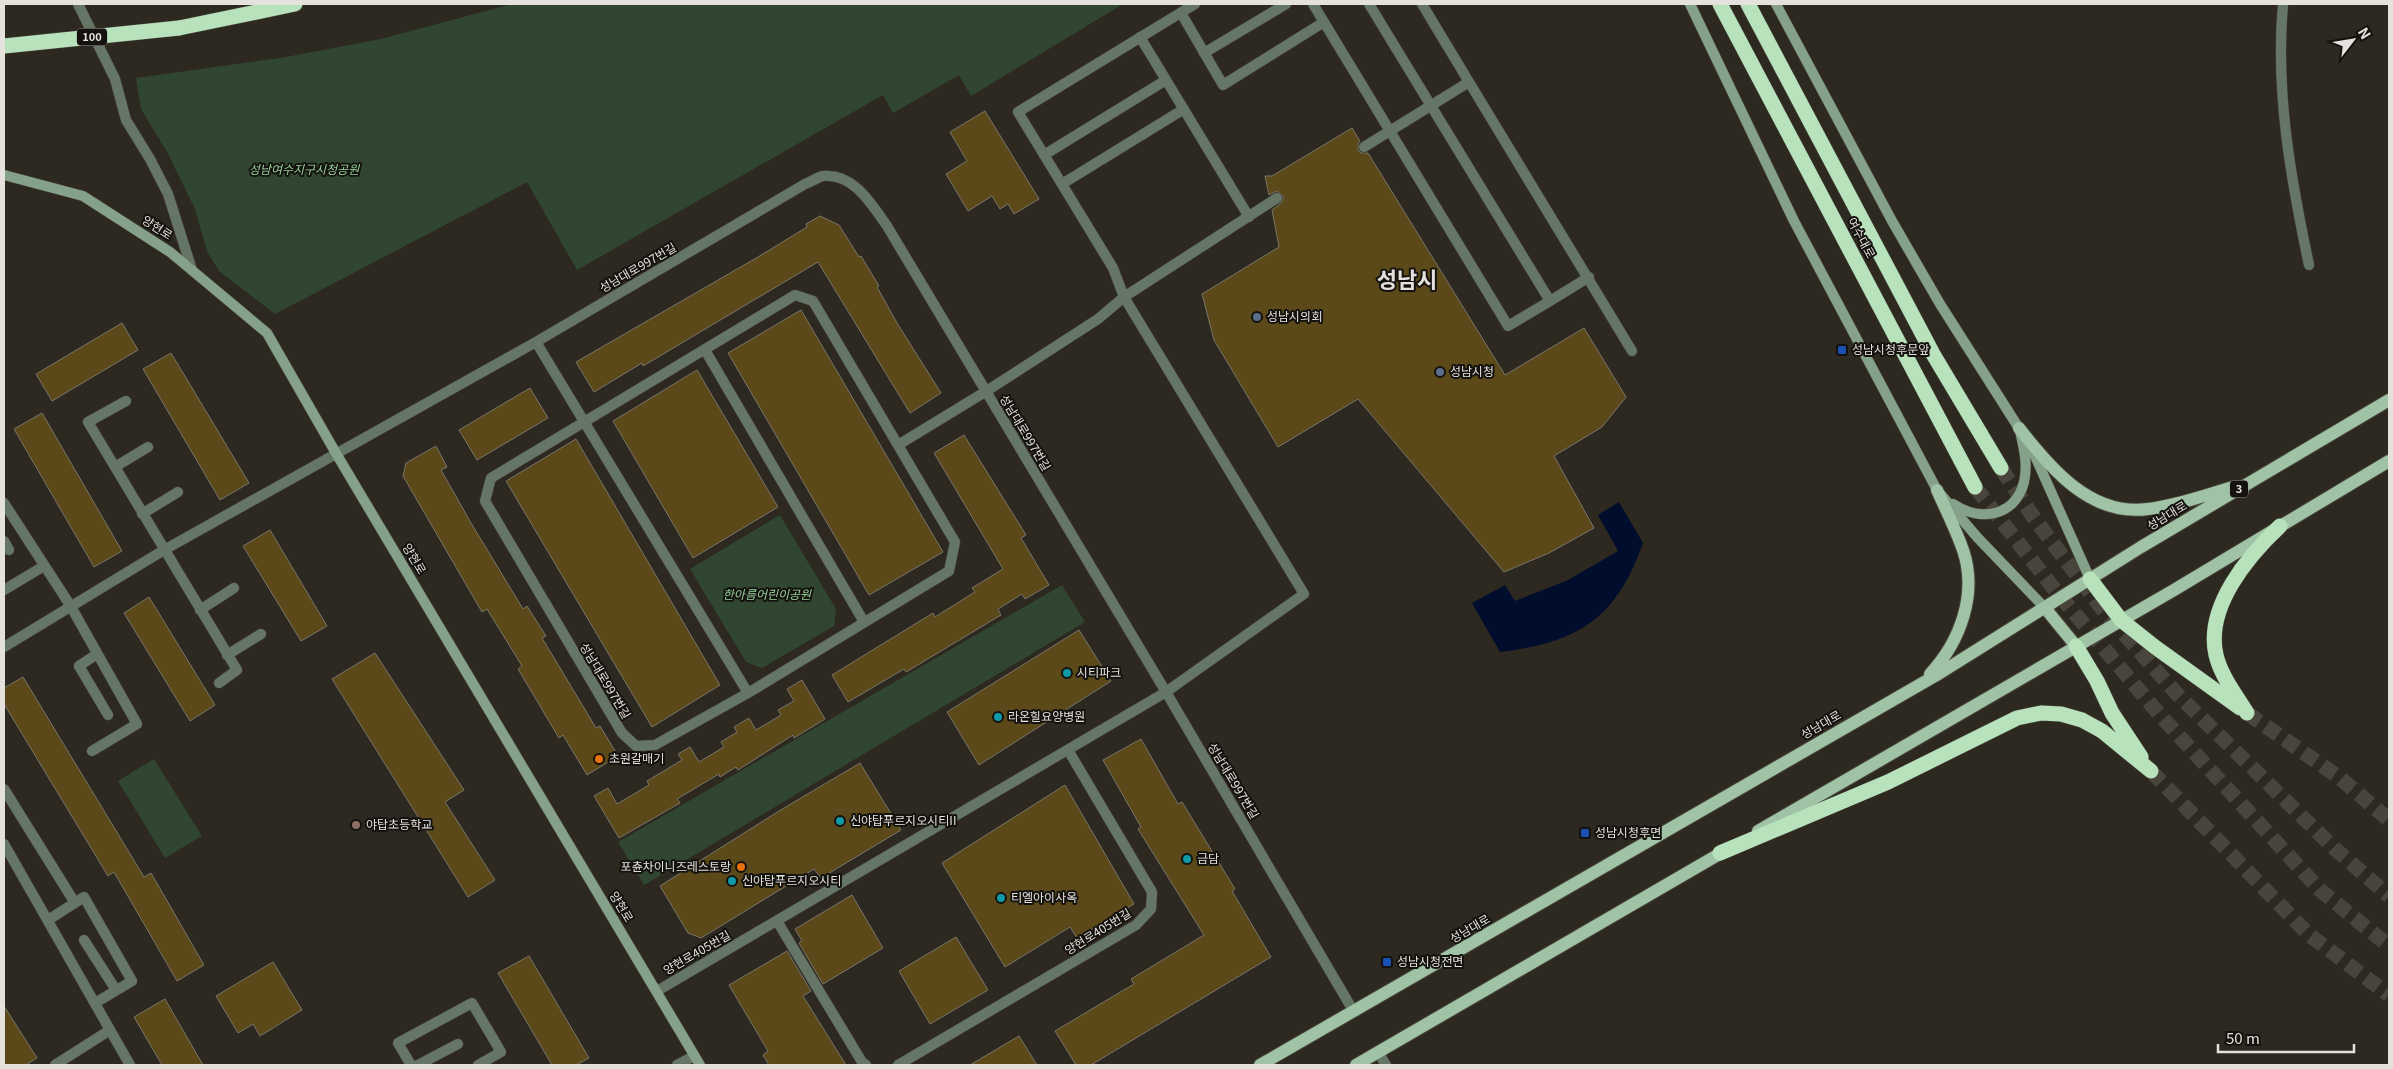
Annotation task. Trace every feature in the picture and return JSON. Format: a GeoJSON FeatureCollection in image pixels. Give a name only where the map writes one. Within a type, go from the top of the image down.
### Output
{"type":"FeatureCollection","features":[{"type":"Feature","properties":{"kind":"highway","name":"100"},"geometry":{"type":"LineString","coordinates":[[4,46],[179,28],[295,4]]}},
{"type":"Feature","properties":{"kind":"highway","name":"여수대로"},"geometry":{"type":"LineString","coordinates":[[1720,4],[1975,487]]}},
{"type":"Feature","properties":{"kind":"highway","name":"여수대로"},"geometry":{"type":"LineString","coordinates":[[1748,4],[1933,354],[2001,468]]}},
{"type":"Feature","properties":{"kind":"highway"},"geometry":{"type":"LineString","coordinates":[[2090,579],[2121,620],[2247,713],[2224,675],[2216,656],[2214,639],[2217,618],[2231,585],[2251,555],[2280,526]]}},
{"type":"Feature","properties":{"kind":"highway"},"geometry":{"type":"LineString","coordinates":[[1720,853],[1888,782],[2017,718],[2041,713],[2061,714],[2082,720],[2102,731],[2151,771],[2112,713],[2097,681],[2076,646]]}},
{"type":"Feature","properties":{"kind":"main road"},"geometry":{"type":"LineString","coordinates":[[1690,4],[1794,221],[1937,490],[1963,551],[1967,571],[1967,596],[1961,625],[1953,645],[1941,662],[1914,688]]}},
{"type":"Feature","properties":{"kind":"main road"},"geometry":{"type":"LineString","coordinates":[[1776,4],[1892,221],[1940,304],[2019,428],[2046,478],[2090,579]]}},
{"type":"Feature","properties":{"kind":"main road","name":"양현로"},"geometry":{"type":"LineString","coordinates":[[4,175],[83,196],[170,252],[267,333],[337,455],[700,1065]]}},
{"type":"Feature","properties":{"kind":"main road","name":"성남대로"},"geometry":{"type":"LineString","coordinates":[[1260,1065],[1914,688],[2090,579],[2389,400]]}},
{"type":"Feature","properties":{"kind":"main road"},"geometry":{"type":"LineString","coordinates":[[1937,490],[1962,510],[1980,515],[1999,512],[2008,507],[2021,491],[2026,472],[2019,428]]}},
{"type":"Feature","properties":{"kind":"main road"},"geometry":{"type":"LineString","coordinates":[[2019,428],[2038,452],[2068,482],[2097,501],[2110,505],[2133,510],[2150,509],[2248,484]]}},
{"type":"Feature","properties":{"kind":"main road"},"geometry":{"type":"LineString","coordinates":[[1356,1065],[2121,620],[2389,461]]}},
{"type":"Feature","properties":{"kind":"main road"},"geometry":{"type":"LineString","coordinates":[[1937,490],[1977,537],[2045,608],[2076,646]]}},
{"type":"Feature","properties":{"kind":"street"},"geometry":{"type":"LineString","coordinates":[[78,4],[115,78],[126,120],[168,194],[192,270]]}},
{"type":"Feature","properties":{"kind":"street"},"geometry":{"type":"LineString","coordinates":[[1124,297],[1113,268],[1018,112],[1195,4]]}},
{"type":"Feature","properties":{"kind":"street"},"geometry":{"type":"LineString","coordinates":[[1204,53],[1286,4]]}},
{"type":"Feature","properties":{"kind":"street"},"geometry":{"type":"LineString","coordinates":[[1312,4],[1508,326],[1589,277]]}},
{"type":"Feature","properties":{"kind":"street"},"geometry":{"type":"LineString","coordinates":[[1369,4],[1550,301]]}},
{"type":"Feature","properties":{"kind":"street"},"geometry":{"type":"LineString","coordinates":[[1422,4],[1589,277],[1632,351]]}},
{"type":"Feature","properties":{"kind":"street"},"geometry":{"type":"LineString","coordinates":[[2283,4],[2281,47],[2283,98],[2298,215],[2309,265]]}},
{"type":"Feature","properties":{"kind":"street"},"geometry":{"type":"LineString","coordinates":[[1181,13],[1222,85],[1324,22]]}},
{"type":"Feature","properties":{"kind":"street"},"geometry":{"type":"LineString","coordinates":[[1140,37],[1249,217]]}},
{"type":"Feature","properties":{"kind":"street"},"geometry":{"type":"LineString","coordinates":[[1044,154],[1166,80]]}},
{"type":"Feature","properties":{"kind":"street"},"geometry":{"type":"LineString","coordinates":[[1364,148],[1469,82]]}},
{"type":"Feature","properties":{"kind":"street"},"geometry":{"type":"LineString","coordinates":[[1062,184],[1184,109]]}},
{"type":"Feature","properties":{"kind":"street","name":"성남대로997번길"},"geometry":{"type":"LineString","coordinates":[[4,647],[164,550],[337,455],[536,342],[805,184],[823,176],[830,177],[851,183],[874,206],[1166,692],[1354,1012]]}},
{"type":"Feature","properties":{"kind":"street"},"geometry":{"type":"LineString","coordinates":[[898,445],[985,392],[1098,319],[1124,297],[1278,198]]}},
{"type":"Feature","properties":{"kind":"street","name":"성남대로997번길"},"geometry":{"type":"LineString","coordinates":[[795,295],[813,301],[955,542],[949,570],[748,693],[655,745],[636,746],[622,733],[485,501],[491,478],[584,422],[795,295]]}},
{"type":"Feature","properties":{"kind":"street","name":"양현로405번길"},"geometry":{"type":"LineString","coordinates":[[657,991],[1166,692],[1304,594],[1124,297]]}},
{"type":"Feature","properties":{"kind":"street"},"geometry":{"type":"LineString","coordinates":[[536,342],[748,693]]}},
{"type":"Feature","properties":{"kind":"street"},"geometry":{"type":"LineString","coordinates":[[705,350],[864,622]]}},
{"type":"Feature","properties":{"kind":"street"},"geometry":{"type":"LineString","coordinates":[[126,401],[88,422],[237,670],[219,683]]}},
{"type":"Feature","properties":{"kind":"street"},"geometry":{"type":"LineString","coordinates":[[115,467],[148,447]]}},
{"type":"Feature","properties":{"kind":"street"},"geometry":{"type":"LineString","coordinates":[[142,514],[178,492]]}},
{"type":"Feature","properties":{"kind":"street"},"geometry":{"type":"LineString","coordinates":[[4,503],[70,606],[137,724],[92,751]]}},
{"type":"Feature","properties":{"kind":"street"},"geometry":{"type":"LineString","coordinates":[[4,590],[44,566]]}},
{"type":"Feature","properties":{"kind":"street"},"geometry":{"type":"LineString","coordinates":[[200,610],[234,588]]}},
{"type":"Feature","properties":{"kind":"street"},"geometry":{"type":"LineString","coordinates":[[227,655],[261,634]]}},
{"type":"Feature","properties":{"kind":"street"},"geometry":{"type":"LineString","coordinates":[[97,654],[79,666],[108,715]]}},
{"type":"Feature","properties":{"kind":"street","name":"양현로405번길"},"geometry":{"type":"LineString","coordinates":[[898,1065],[1136,925],[1151,910],[1152,892],[1068,750]]}},
{"type":"Feature","properties":{"kind":"street"},"geometry":{"type":"LineString","coordinates":[[4,789],[75,903]]}},
{"type":"Feature","properties":{"kind":"street"},"geometry":{"type":"LineString","coordinates":[[4,844],[130,1065]]}},
{"type":"Feature","properties":{"kind":"street"},"geometry":{"type":"LineString","coordinates":[[48,920],[84,897],[132,981],[95,1003]]}},
{"type":"Feature","properties":{"kind":"street"},"geometry":{"type":"LineString","coordinates":[[776,921],[862,1062],[866,1065]]}},
{"type":"Feature","properties":{"kind":"street"},"geometry":{"type":"LineString","coordinates":[[84,940],[116,990]]}},
{"type":"Feature","properties":{"kind":"street"},"geometry":{"type":"LineString","coordinates":[[411,1065],[398,1043],[472,1003],[501,1052],[478,1065]]}},
{"type":"Feature","properties":{"kind":"street"},"geometry":{"type":"LineString","coordinates":[[55,1065],[110,1030]]}},
{"type":"Feature","properties":{"kind":"street"},"geometry":{"type":"LineString","coordinates":[[418,1065],[458,1044]]}},
{"type":"Feature","properties":{"kind":"street"},"geometry":{"type":"LineString","coordinates":[[1378,1052],[1386,1065]]}},
{"type":"Feature","properties":{"kind":"street"},"geometry":{"type":"LineString","coordinates":[[677,1065],[694,1056]]}},
{"type":"Feature","properties":{"kind":"green space","name":"성남여수지구시청공원"},"geometry":{"type":"Polygon","coordinates":[[[512,4],[1123,4],[971,96],[959,75],[893,113],[883,95],[577,270],[527,182],[275,314],[219,271],[207,251],[195,209],[166,150],[141,109],[136,78],[286,57],[381,39],[512,4]]]}},
{"type":"Feature","properties":{"kind":"green space","name":"한아름어린이공원"},"geometry":{"type":"Polygon","coordinates":[[[780,515],[836,609],[834,626],[762,668],[746,662],[690,569],[780,515]]]}},
{"type":"Feature","properties":{"kind":"green space"},"geometry":{"type":"Polygon","coordinates":[[[1062,585],[1085,622],[644,885],[618,842],[1062,585]]]}},
{"type":"Feature","properties":{"kind":"green space"},"geometry":{"type":"Polygon","coordinates":[[[154,759],[202,836],[165,858],[118,781],[154,759]]]}},
{"type":"Feature","properties":{"kind":"water"},"geometry":{"type":"Polygon","coordinates":[[[1619,502],[1643,543],[1633,569],[1621,590],[1607,608],[1591,622],[1573,633],[1552,642],[1500,652],[1472,603],[1505,585],[1515,601],[1568,580],[1618,551],[1598,515],[1619,502]]]}},
{"type":"Feature","properties":{"kind":"building"},"geometry":{"type":"Polygon","coordinates":[[[985,111],[1039,199],[1014,214],[1008,204],[1000,209],[992,196],[968,211],[946,174],[967,161],[950,132],[985,111]]]}},
{"type":"Feature","properties":{"kind":"building"},"geometry":{"type":"Polygon","coordinates":[[[1352,128],[1360,141],[1358,150],[1361,153],[1368,153],[1505,375],[1584,328],[1626,397],[1602,427],[1554,456],[1594,528],[1549,553],[1504,572],[1358,399],[1278,447],[1214,340],[1202,294],[1279,247],[1272,210],[1281,203],[1284,197],[1277,191],[1269,195],[1265,176],[1272,176],[1352,128]]]}},
{"type":"Feature","properties":{"kind":"building"},"geometry":{"type":"Polygon","coordinates":[[[820,216],[839,225],[859,257],[861,256],[879,286],[877,287],[897,323],[941,393],[910,413],[818,262],[643,366],[642,363],[594,392],[576,362],[758,257],[807,227],[806,224],[820,216]]]}},
{"type":"Feature","properties":{"kind":"building"},"geometry":{"type":"Polygon","coordinates":[[[801,310],[943,552],[869,595],[728,353],[801,310]]]}},
{"type":"Feature","properties":{"kind":"building"},"geometry":{"type":"Polygon","coordinates":[[[122,323],[138,350],[52,401],[36,374],[122,323]]]}},
{"type":"Feature","properties":{"kind":"building"},"geometry":{"type":"Polygon","coordinates":[[[171,353],[249,483],[220,500],[143,369],[171,353]]]}},
{"type":"Feature","properties":{"kind":"building"},"geometry":{"type":"Polygon","coordinates":[[[697,370],[778,507],[693,558],[613,421],[697,370]]]}},
{"type":"Feature","properties":{"kind":"building"},"geometry":{"type":"Polygon","coordinates":[[[530,388],[548,418],[477,460],[459,430],[530,388]]]}},
{"type":"Feature","properties":{"kind":"building"},"geometry":{"type":"Polygon","coordinates":[[[42,413],[122,551],[94,567],[14,429],[42,413]]]}},
{"type":"Feature","properties":{"kind":"building"},"geometry":{"type":"Polygon","coordinates":[[[964,435],[1026,535],[1021,538],[1049,585],[1025,599],[1022,594],[998,609],[1001,615],[906,672],[904,669],[848,702],[832,675],[933,613],[935,617],[975,592],[972,588],[1003,569],[934,453],[964,435]]]}},
{"type":"Feature","properties":{"kind":"building"},"geometry":{"type":"Polygon","coordinates":[[[576,439],[720,685],[652,727],[506,481],[576,439]]]}},
{"type":"Feature","properties":{"kind":"building"},"geometry":{"type":"Polygon","coordinates":[[[436,446],[447,467],[441,470],[471,523],[523,609],[527,606],[546,636],[542,638],[596,728],[600,726],[618,756],[587,775],[563,735],[559,738],[518,669],[522,666],[487,609],[482,612],[403,476],[406,463],[436,446]]]}},
{"type":"Feature","properties":{"kind":"building"},"geometry":{"type":"Polygon","coordinates":[[[270,530],[327,626],[301,641],[243,546],[270,530]]]}},
{"type":"Feature","properties":{"kind":"building"},"geometry":{"type":"Polygon","coordinates":[[[149,597],[215,705],[190,721],[124,613],[149,597]]]}},
{"type":"Feature","properties":{"kind":"building"},"geometry":{"type":"Polygon","coordinates":[[[1079,630],[1111,681],[979,765],[947,712],[1079,630]]]}},
{"type":"Feature","properties":{"kind":"building"},"geometry":{"type":"Polygon","coordinates":[[[375,653],[464,790],[445,802],[495,880],[468,897],[332,679],[375,653]]]}},
{"type":"Feature","properties":{"kind":"building"},"geometry":{"type":"Polygon","coordinates":[[[23,677],[144,877],[151,873],[204,965],[177,981],[114,872],[108,876],[4,704],[4,688],[23,677]]]}},
{"type":"Feature","properties":{"kind":"building"},"geometry":{"type":"Polygon","coordinates":[[[802,680],[825,719],[794,738],[793,735],[738,770],[736,767],[720,777],[719,774],[677,799],[680,803],[619,838],[594,796],[608,788],[617,804],[649,785],[647,781],[682,760],[678,754],[690,747],[699,762],[724,747],[721,742],[737,732],[734,727],[749,718],[756,730],[781,715],[778,710],[794,701],[787,689],[802,680]]]}},
{"type":"Feature","properties":{"kind":"building"},"geometry":{"type":"Polygon","coordinates":[[[1141,739],[1178,804],[1182,802],[1235,889],[1232,891],[1271,957],[1091,1065],[1076,1065],[1055,1031],[1134,984],[1131,979],[1204,935],[1138,829],[1141,827],[1103,760],[1141,739]]]}},
{"type":"Feature","properties":{"kind":"building"},"geometry":{"type":"Polygon","coordinates":[[[860,763],[901,830],[821,878],[814,869],[701,938],[688,933],[660,886],[779,811],[860,763]]]}},
{"type":"Feature","properties":{"kind":"building"},"geometry":{"type":"Polygon","coordinates":[[[1065,785],[1134,904],[1077,938],[1070,927],[1005,967],[942,863],[1065,785]]]}},
{"type":"Feature","properties":{"kind":"building"},"geometry":{"type":"Polygon","coordinates":[[[852,895],[883,948],[823,984],[799,943],[802,941],[795,929],[852,895]]]}},
{"type":"Feature","properties":{"kind":"building"},"geometry":{"type":"Polygon","coordinates":[[[956,937],[988,990],[930,1024],[899,971],[956,937]]]}},
{"type":"Feature","properties":{"kind":"building"},"geometry":{"type":"Polygon","coordinates":[[[787,951],[811,991],[803,996],[846,1065],[769,1065],[763,1055],[768,1051],[729,985],[787,951]]]}},
{"type":"Feature","properties":{"kind":"building"},"geometry":{"type":"Polygon","coordinates":[[[529,956],[589,1058],[576,1065],[552,1065],[498,973],[529,956]]]}},
{"type":"Feature","properties":{"kind":"building"},"geometry":{"type":"Polygon","coordinates":[[[273,962],[302,1010],[260,1036],[253,1024],[238,1033],[216,996],[273,962]]]}},
{"type":"Feature","properties":{"kind":"building"},"geometry":{"type":"Polygon","coordinates":[[[165,999],[203,1065],[162,1065],[134,1017],[165,999]]]}},
{"type":"Feature","properties":{"kind":"building"},"geometry":{"type":"Polygon","coordinates":[[[4,1006],[37,1058],[26,1065],[4,1065],[4,1006]]]}},
{"type":"Feature","properties":{"kind":"building"},"geometry":{"type":"Polygon","coordinates":[[[1019,1036],[1037,1065],[970,1065],[1019,1036]]]}},
{"type":"Feature","properties":{"kind":"tunnel"},"geometry":{"type":"LineString","coordinates":[[2001,468],[2034,518],[2103,610],[2177,694],[2334,848],[2389,896]]}},
{"type":"Feature","properties":{"kind":"tunnel"},"geometry":{"type":"LineString","coordinates":[[1975,487],[2055,590],[2159,714],[2320,890],[2389,946]]}},
{"type":"Feature","properties":{"kind":"tunnel"},"geometry":{"type":"LineString","coordinates":[[2247,713],[2340,778],[2389,820]]}},
{"type":"Feature","properties":{"kind":"tunnel"},"geometry":{"type":"LineString","coordinates":[[2151,771],[2308,934],[2389,995]]}},
{"type":"Feature","properties":{"kind":"place","name":"성남시의회"},"geometry":{"type":"Point","coordinates":[1257,317]}},
{"type":"Feature","properties":{"kind":"place","name":"성남시청후문앞"},"geometry":{"type":"Point","coordinates":[1842,350]}},
{"type":"Feature","properties":{"kind":"place","name":"성남시청"},"geometry":{"type":"Point","coordinates":[1440,372]}},
{"type":"Feature","properties":{"kind":"place","name":"시티파크"},"geometry":{"type":"Point","coordinates":[1067,673]}},
{"type":"Feature","properties":{"kind":"place","name":"라온힐요양병원"},"geometry":{"type":"Point","coordinates":[998,717]}},
{"type":"Feature","properties":{"kind":"place","name":"초원갈매기"},"geometry":{"type":"Point","coordinates":[599,759]}},
{"type":"Feature","properties":{"kind":"place","name":"신야탑푸르지오시티II"},"geometry":{"type":"Point","coordinates":[840,821]}},
{"type":"Feature","properties":{"kind":"place","name":"야탑초등학교"},"geometry":{"type":"Point","coordinates":[356,825]}},
{"type":"Feature","properties":{"kind":"place","name":"성남시청후면"},"geometry":{"type":"Point","coordinates":[1585,833]}},
{"type":"Feature","properties":{"kind":"place","name":"금담"},"geometry":{"type":"Point","coordinates":[1187,859]}},
{"type":"Feature","properties":{"kind":"place","name":"포츈차이니즈레스토랑"},"geometry":{"type":"Point","coordinates":[741,867]}},
{"type":"Feature","properties":{"kind":"place","name":"신야탑푸르지오시티"},"geometry":{"type":"Point","coordinates":[732,881]}},
{"type":"Feature","properties":{"kind":"place","name":"티엘아이사옥"},"geometry":{"type":"Point","coordinates":[1001,898]}},
{"type":"Feature","properties":{"kind":"place","name":"성남시청전면"},"geometry":{"type":"Point","coordinates":[1387,962]}},
{"type":"Feature","properties":{"kind":"district","name":"성남시"},"geometry":{"type":"Point","coordinates":[1407,280]}}]}
